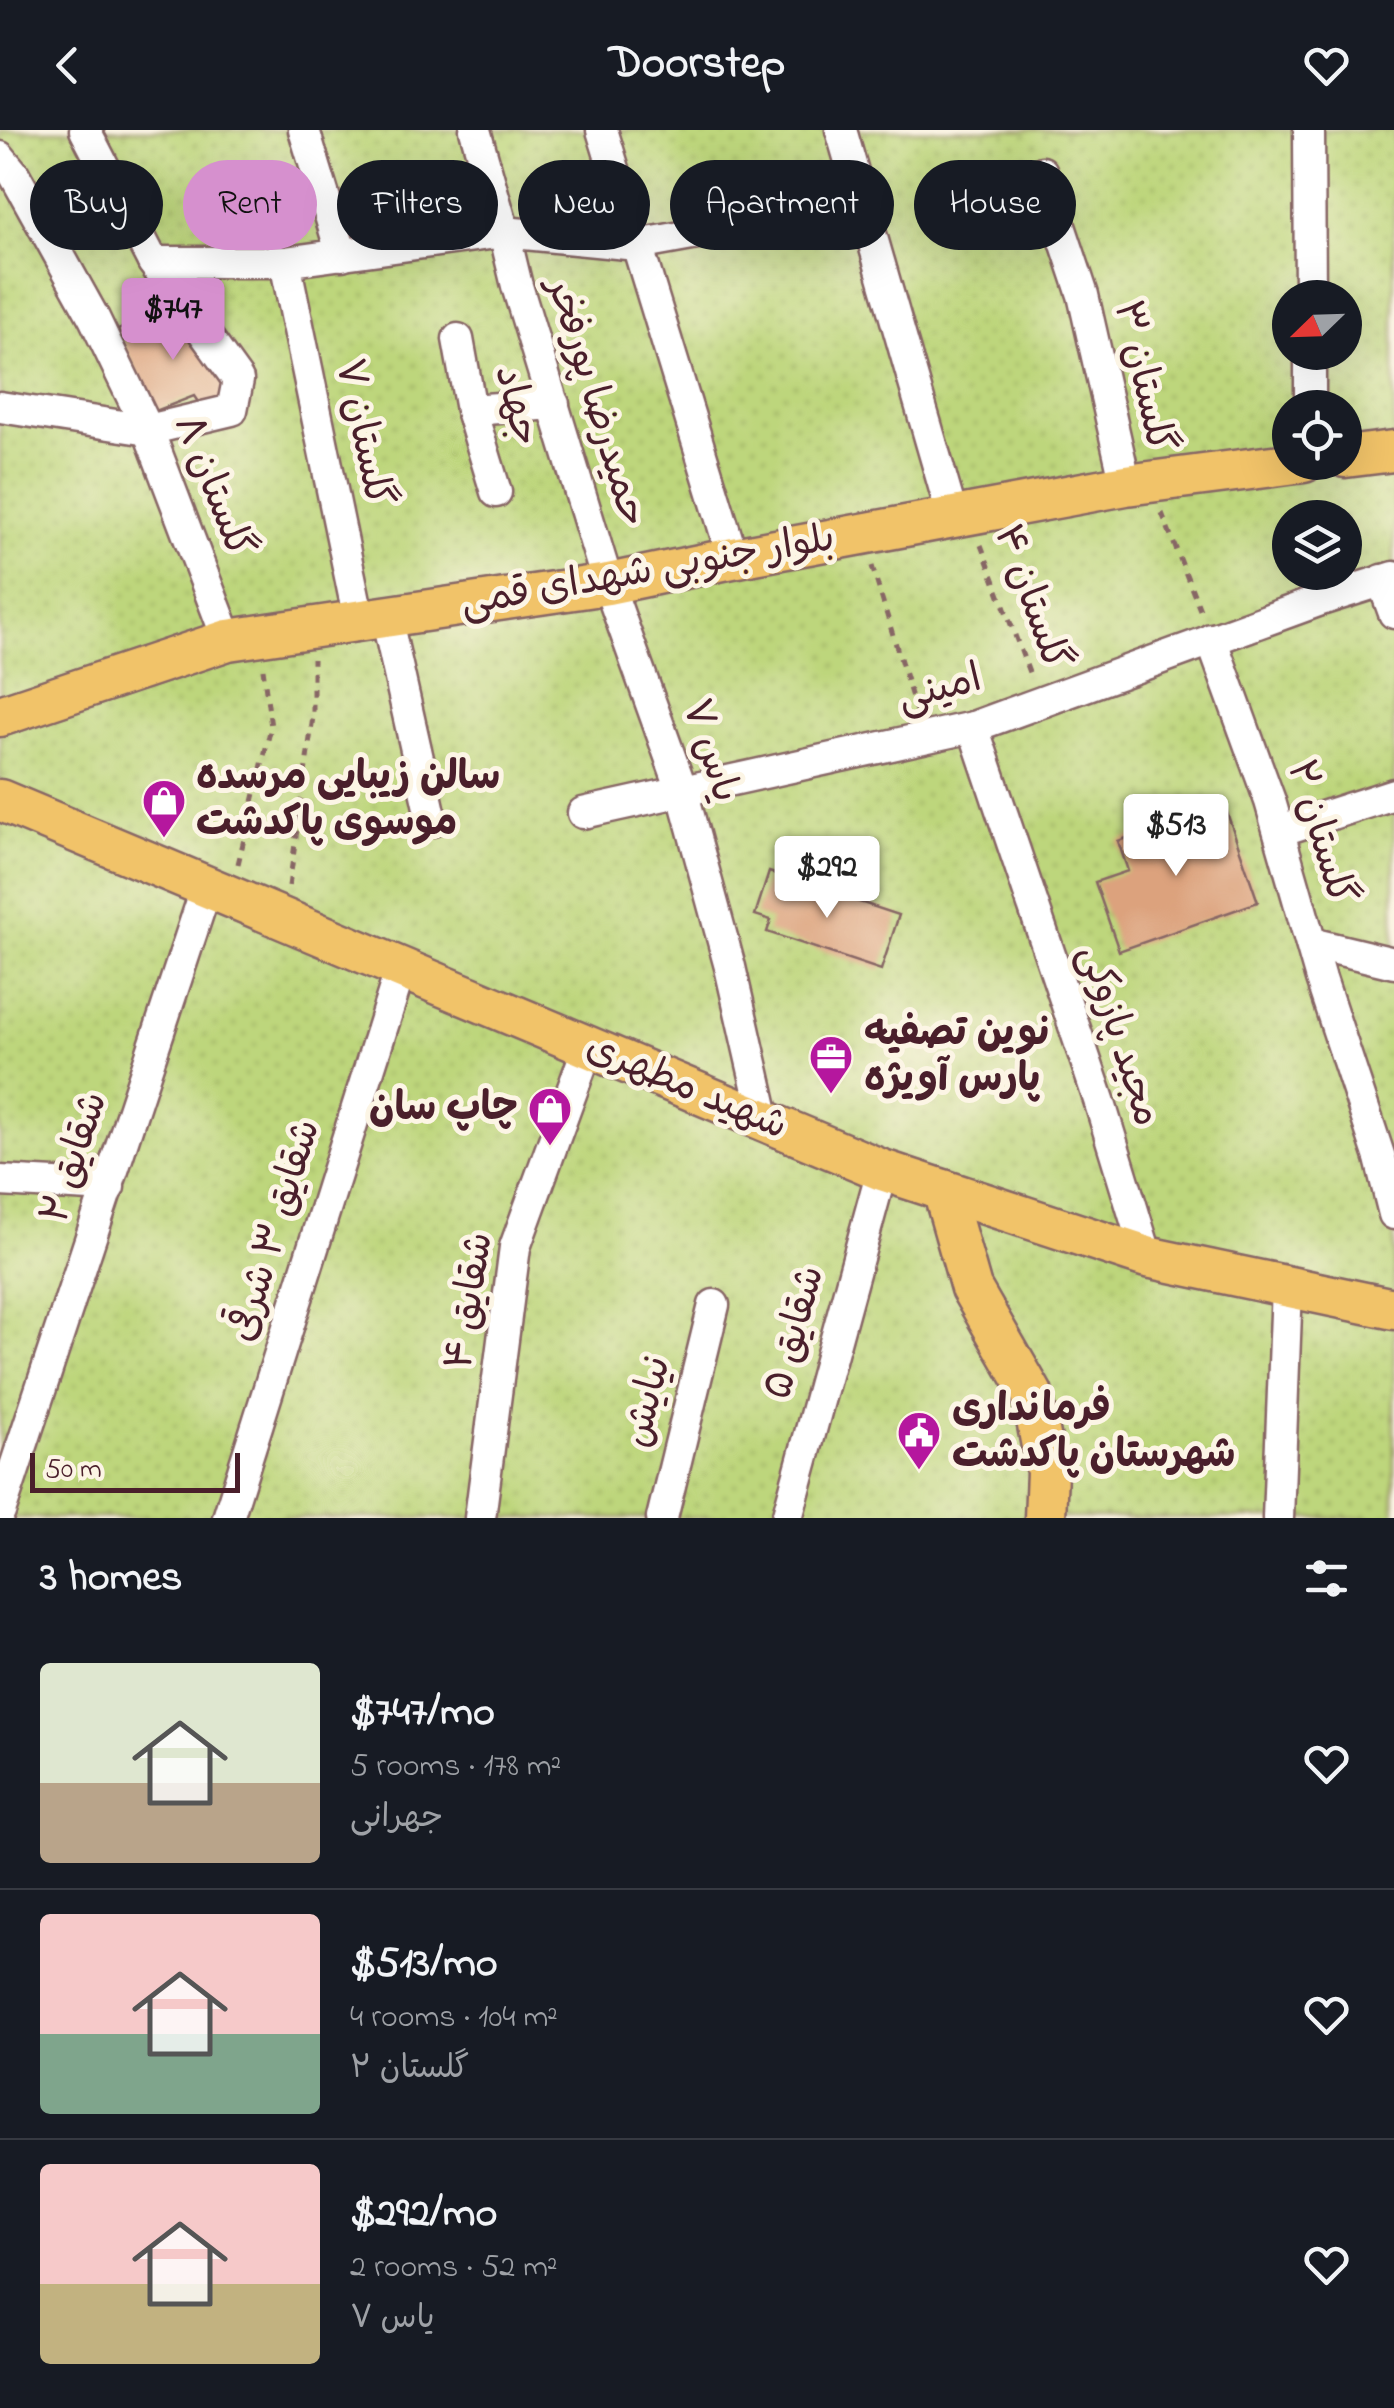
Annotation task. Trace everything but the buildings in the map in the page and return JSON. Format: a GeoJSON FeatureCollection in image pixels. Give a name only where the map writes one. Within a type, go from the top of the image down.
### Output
{"type":"FeatureCollection","features":[{"type":"Feature","properties":{"kind":"main road"},"geometry":{"type":"LineString","coordinates":[[1362,455],[1394,451]]}},
{"type":"Feature","properties":{"kind":"main road","name":"بلوار جنوبی شهدای قمی"},"geometry":{"type":"LineString","coordinates":[[3,720],[244,638],[608,584],[1138,484],[1272,466]]}},
{"type":"Feature","properties":{"kind":"main road","name":"شهید مطهری"},"geometry":{"type":"LineString","coordinates":[[2,802],[882,1170],[1146,1258],[1394,1309]]}},
{"type":"Feature","properties":{"kind":"main road"},"geometry":{"type":"LineString","coordinates":[[943,1190],[971,1288],[1032,1394],[1047,1472],[1046,1518]]}},
{"type":"Feature","properties":{"kind":"street"},"geometry":{"type":"LineString","coordinates":[[0,407],[148,430],[232,410],[238,380],[152,262],[85,130]]}},
{"type":"Feature","properties":{"kind":"street"},"geometry":{"type":"LineString","coordinates":[[304,130],[342,255]]}},
{"type":"Feature","properties":{"kind":"street","name":"حمیدرضا پورفخر"},"geometry":{"type":"LineString","coordinates":[[475,130],[517,286],[608,584]]}},
{"type":"Feature","properties":{"kind":"street"},"geometry":{"type":"LineString","coordinates":[[602,130],[611,160]]}},
{"type":"Feature","properties":{"kind":"street"},"geometry":{"type":"LineString","coordinates":[[841,130],[850,160]]}},
{"type":"Feature","properties":{"kind":"street"},"geometry":{"type":"LineString","coordinates":[[1309,130],[1310,280]]}},
{"type":"Feature","properties":{"kind":"street","name":"گلستان ۸"},"geometry":{"type":"LineString","coordinates":[[0,156],[14,174],[94,318],[244,638]]}},
{"type":"Feature","properties":{"kind":"street"},"geometry":{"type":"LineString","coordinates":[[152,262],[286,262],[518,233]]}},
{"type":"Feature","properties":{"kind":"street"},"geometry":{"type":"LineString","coordinates":[[638,250],[733,558]]}},
{"type":"Feature","properties":{"kind":"street"},"geometry":{"type":"LineString","coordinates":[[878,250],[961,516]]}},
{"type":"Feature","properties":{"kind":"street","name":"گلستان ۳"},"geometry":{"type":"LineString","coordinates":[[1068,250],[1138,484]]}},
{"type":"Feature","properties":{"kind":"street","name":"گلستان ۷"},"geometry":{"type":"LineString","coordinates":[[286,262],[373,618],[432,821]]}},
{"type":"Feature","properties":{"kind":"street","name":"جهاد"},"geometry":{"type":"LineString","coordinates":[[458,339],[471,410],[496,492]]}},
{"type":"Feature","properties":{"kind":"street"},"geometry":{"type":"LineString","coordinates":[[471,410],[554,404]]}},
{"type":"Feature","properties":{"kind":"street"},"geometry":{"type":"LineString","coordinates":[[1388,579],[1394,613]]}},
{"type":"Feature","properties":{"kind":"street","name":"امینی"},"geometry":{"type":"LineString","coordinates":[[584,813],[973,727],[1388,579]]}},
{"type":"Feature","properties":{"kind":"street","name":"یاس ۷"},"geometry":{"type":"LineString","coordinates":[[608,584],[682,790],[730,967],[765,1121]]}},
{"type":"Feature","properties":{"kind":"street","name":"گلستان ۲"},"geometry":{"type":"LineString","coordinates":[[1211,639],[1270,800],[1311,944],[1387,1159],[1394,1214]]}},
{"type":"Feature","properties":{"kind":"street","name":"مجید پازوکی"},"geometry":{"type":"LineString","coordinates":[[973,727],[1099,1100],[1146,1258]]}},
{"type":"Feature","properties":{"kind":"street"},"geometry":{"type":"LineString","coordinates":[[1279,831],[1394,794]]}},
{"type":"Feature","properties":{"kind":"street","name":"شقایق ۲"},"geometry":{"type":"LineString","coordinates":[[0,1512],[109,1186],[219,891]]}},
{"type":"Feature","properties":{"kind":"street"},"geometry":{"type":"LineString","coordinates":[[1311,944],[1394,964]]}},
{"type":"Feature","properties":{"kind":"street","name":"شقایق ۳ شرقی"},"geometry":{"type":"LineString","coordinates":[[228,1518],[400,968]]}},
{"type":"Feature","properties":{"kind":"street","name":"شقایق ۴"},"geometry":{"type":"LineString","coordinates":[[480,1518],[514,1248],[588,1047]]}},
{"type":"Feature","properties":{"kind":"street","name":"شقایق ۵"},"geometry":{"type":"LineString","coordinates":[[787,1518],[882,1170]]}},
{"type":"Feature","properties":{"kind":"street"},"geometry":{"type":"LineString","coordinates":[[0,1181],[109,1186]]}},
{"type":"Feature","properties":{"kind":"street"},"geometry":{"type":"LineString","coordinates":[[1278,1518],[1287,1287]]}},
{"type":"Feature","properties":{"kind":"street","name":"نیایش"},"geometry":{"type":"LineString","coordinates":[[662,1518],[714,1306]]}},
{"type":"Feature","properties":{"kind":"path"},"geometry":{"type":"LineString","coordinates":[[1138,484],[1211,639]]}},
{"type":"Feature","properties":{"kind":"path","name":"گلستان ۴"},"geometry":{"type":"LineString","coordinates":[[961,516],[1039,701]]}},
{"type":"Feature","properties":{"kind":"path"},"geometry":{"type":"LineString","coordinates":[[863,534],[924,738]]}},
{"type":"Feature","properties":{"kind":"path"},"geometry":{"type":"LineString","coordinates":[[284,919],[313,717],[312,628]]}},
{"type":"Feature","properties":{"kind":"path"},"geometry":{"type":"LineString","coordinates":[[219,891],[271,726],[244,638]]}},
{"type":"Feature","properties":{"kind":"green space"},"geometry":{"type":"Polygon","coordinates":[[[0,130],[1394,130],[1394,1518],[0,1518],[0,130]]]}},
{"type":"Feature","properties":{"kind":"place","name":"سالن زیبایی مرسده موسوی پاکدشت"},"geometry":{"type":"Point","coordinates":[164,839]}},
{"type":"Feature","properties":{"kind":"place","name":"نوین تصفیه پارس آویژه"},"geometry":{"type":"Point","coordinates":[831,1095]}},
{"type":"Feature","properties":{"kind":"place","name":"چاپ سان"},"geometry":{"type":"Point","coordinates":[550,1147]}},
{"type":"Feature","properties":{"kind":"place","name":"فرمانداری شهرستان پاکدشت"},"geometry":{"type":"Point","coordinates":[919,1471]}}]}
